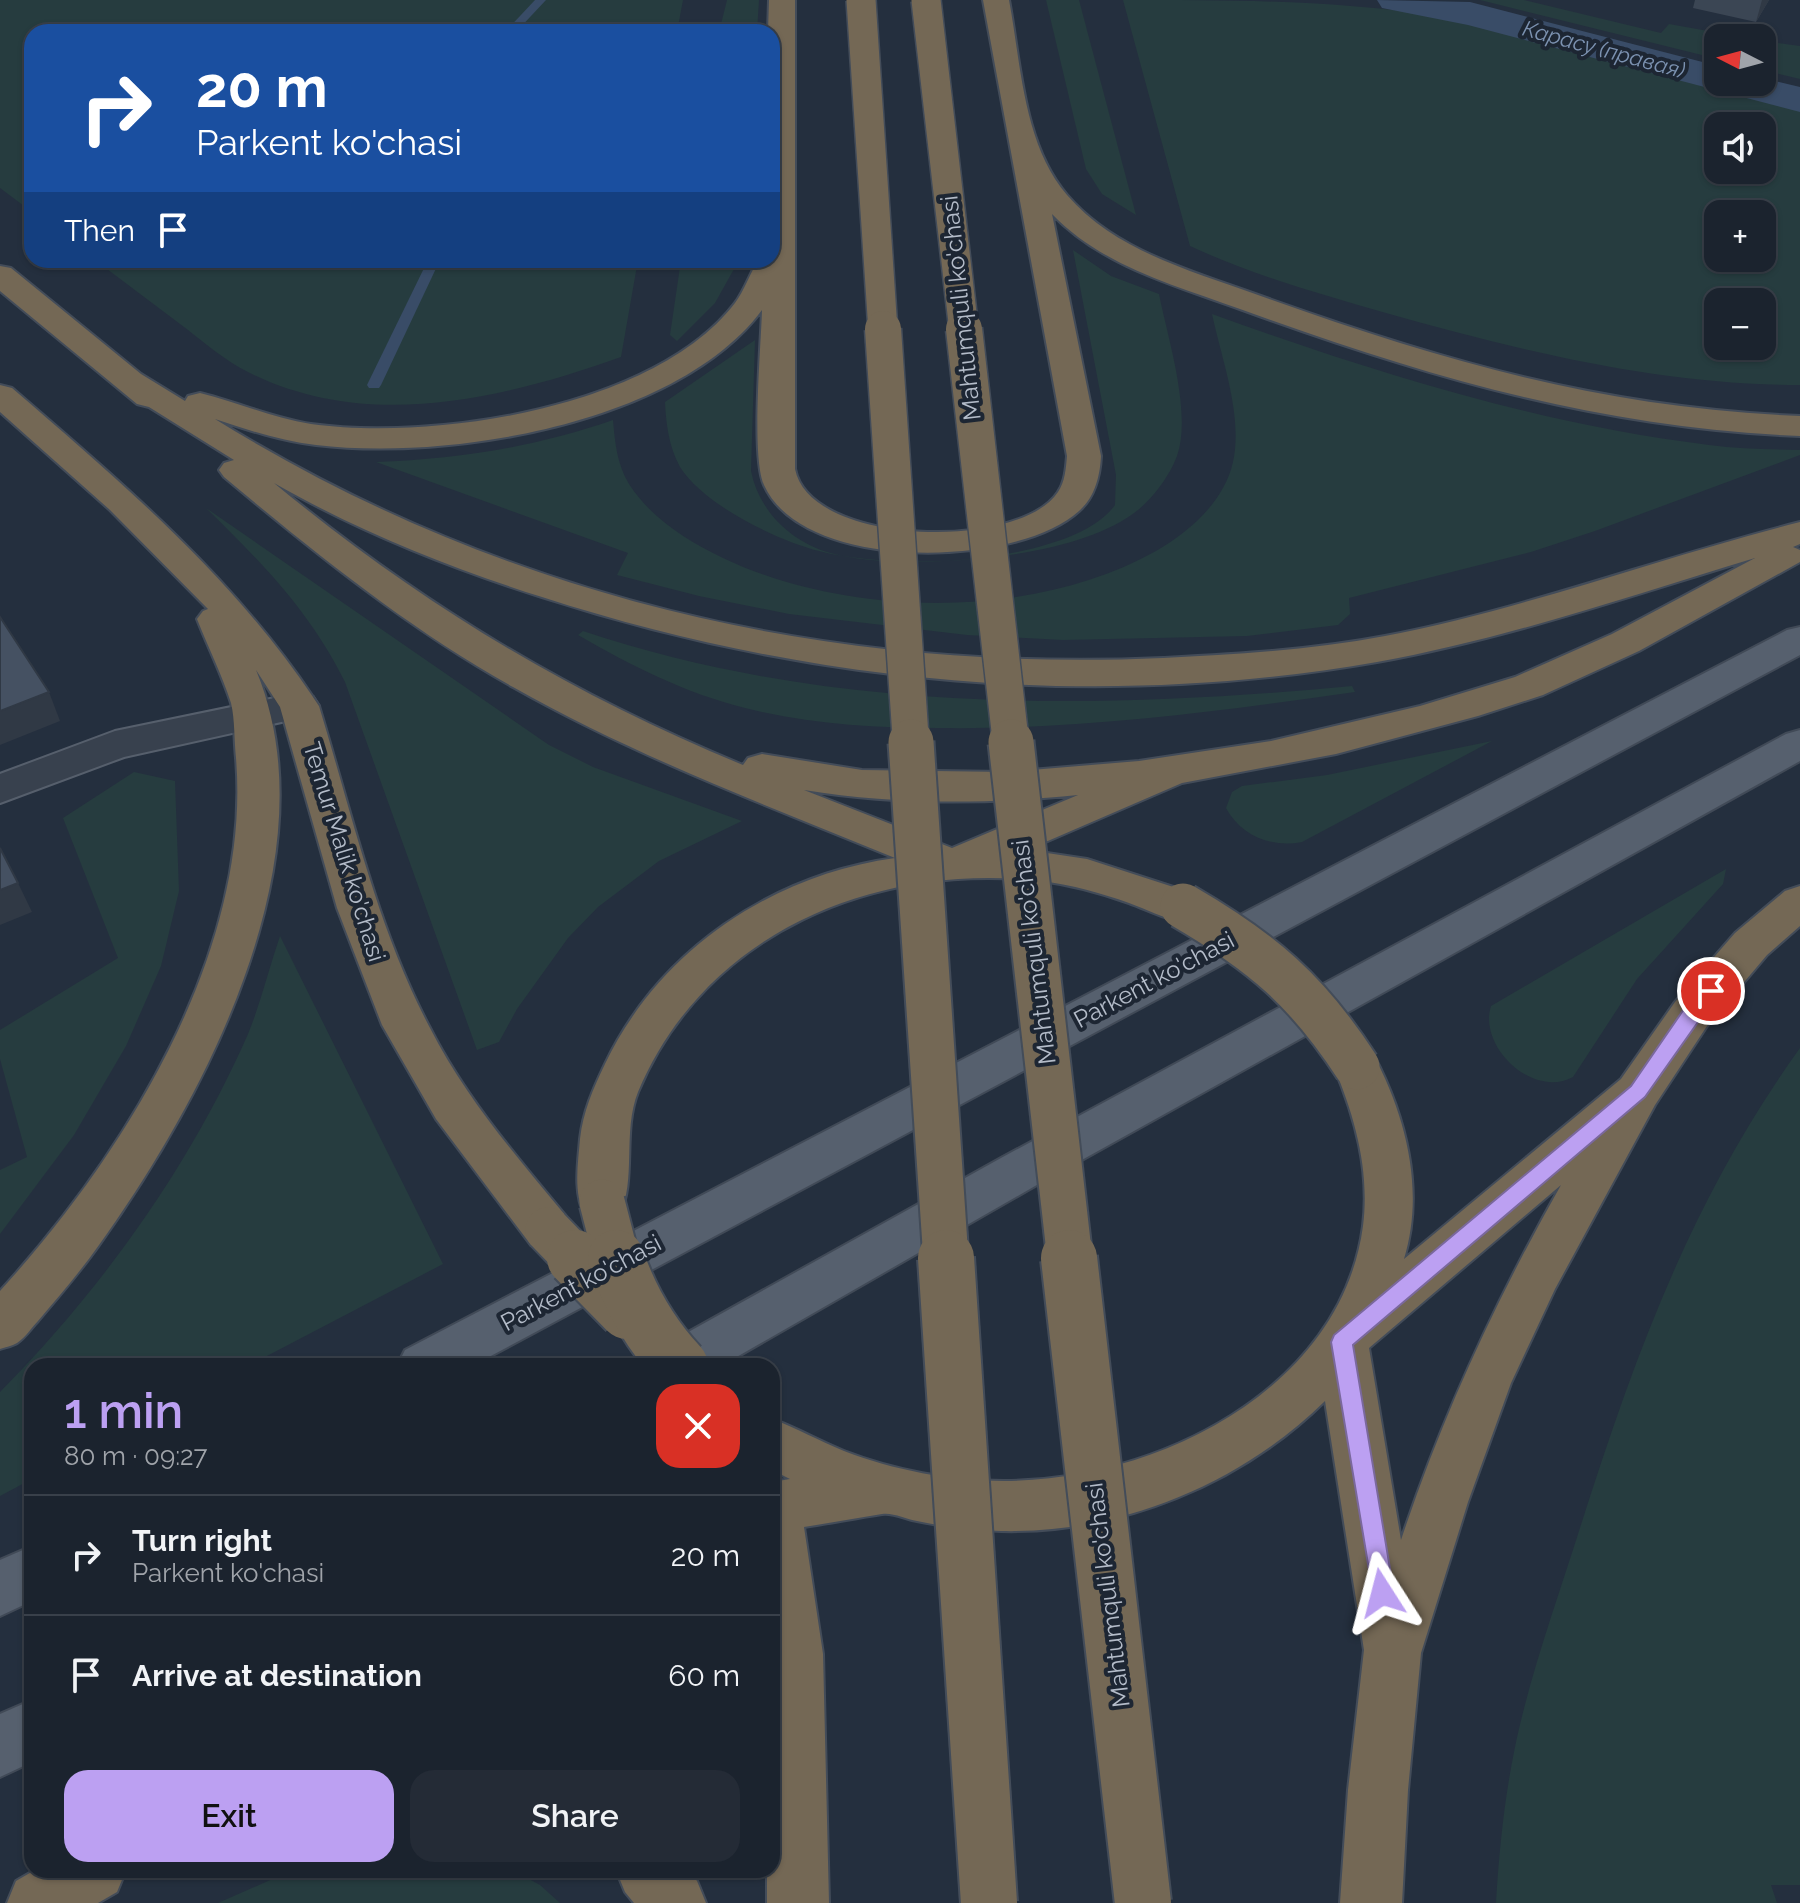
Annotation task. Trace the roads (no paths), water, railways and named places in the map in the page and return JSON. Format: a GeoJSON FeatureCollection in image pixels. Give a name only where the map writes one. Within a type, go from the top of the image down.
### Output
{"type":"FeatureCollection","features":[{"type":"Feature","properties":{"kind":"highway"},"geometry":{"type":"LineString","coordinates":[[780,163],[782,0]]}},
{"type":"Feature","properties":{"kind":"highway"},"geometry":{"type":"LineString","coordinates":[[861,0],[989,1903]]}},
{"type":"Feature","properties":{"kind":"highway","name":"Mahtumquli ko'chasi"},"geometry":{"type":"LineString","coordinates":[[926,0],[1143,1903]]}},
{"type":"Feature","properties":{"kind":"highway"},"geometry":{"type":"LineString","coordinates":[[779,268],[776,455],[783,489],[815,516],[870,536],[904,541],[974,541],[1030,527],[1068,502],[1079,485],[1084,456],[996,0]]}},
{"type":"Feature","properties":{"kind":"highway"},"geometry":{"type":"LineString","coordinates":[[1021,129],[1044,185],[1077,221],[1127,253],[1213,289],[1369,343],[1542,392],[1685,418],[1800,426]]}},
{"type":"Feature","properties":{"kind":"highway"},"geometry":{"type":"LineString","coordinates":[[128,380],[270,426],[328,436],[410,438],[487,431],[566,414],[637,388],[691,359],[736,321],[751,303],[771,268]]}},
{"type":"Feature","properties":{"kind":"highway"},"geometry":{"type":"LineString","coordinates":[[0,275],[321,540],[409,603],[510,669],[568,701],[659,744],[952,865],[1182,767]]}},
{"type":"Feature","properties":{"kind":"highway"},"geometry":{"type":"LineString","coordinates":[[128,380],[294,480],[477,561],[579,597],[662,620],[850,659],[932,669],[1132,672],[1233,667],[1327,657],[1409,643],[1482,625],[1800,533]]}},
{"type":"Feature","properties":{"kind":"highway","name":"Temur Malik ko'chasi"},"geometry":{"type":"LineString","coordinates":[[0,395],[165,544],[240,620],[263,649],[299,706],[377,963],[405,1026],[442,1091],[490,1159],[548,1230],[670,1357]]}},
{"type":"Feature","properties":{"kind":"highway"},"geometry":{"type":"LineString","coordinates":[[0,1327],[73,1244],[126,1170],[167,1098],[224,972],[255,858],[262,775],[247,685],[219,624],[165,544]]}},
{"type":"Feature","properties":{"kind":"highway"},"geometry":{"type":"LineString","coordinates":[[659,744],[733,763],[874,785],[977,787],[1071,781],[1182,767],[1349,738],[1510,693],[1571,669],[1800,549]]}},
{"type":"Feature","properties":{"kind":"highway"},"geometry":{"type":"LineString","coordinates":[[670,1357],[618,1271],[602,1202],[604,1148],[613,1096],[662,1004],[699,967],[741,933],[789,906],[840,885],[952,865],[1011,865],[1070,870],[1183,906],[1254,948],[1314,1002],[1357,1067],[1374,1104],[1384,1142],[1388,1222],[1367,1300],[1342,1342],[1312,1382],[1230,1448],[1124,1491],[1004,1506],[884,1490],[805,1461],[780,1447]]}},
{"type":"Feature","properties":{"kind":"highway"},"geometry":{"type":"LineString","coordinates":[[1371,1903],[1378,1790],[1392,1653],[1441,1502],[1485,1383],[1535,1278],[1638,1092],[1691,1014],[1751,944],[1800,902]]}},
{"type":"Feature","properties":{"kind":"highway"},"geometry":{"type":"LineString","coordinates":[[1342,1342],[1638,1092]]}},
{"type":"Feature","properties":{"kind":"highway"},"geometry":{"type":"LineString","coordinates":[[1342,1342],[1392,1653]]}},
{"type":"Feature","properties":{"kind":"highway"},"geometry":{"type":"LineString","coordinates":[[780,1506],[884,1490]]}},
{"type":"Feature","properties":{"kind":"highway"},"geometry":{"type":"LineString","coordinates":[[780,1542],[795,1641],[798,1903]]}},
{"type":"Feature","properties":{"kind":"highway"},"geometry":{"type":"LineString","coordinates":[[654,1878],[675,1903]]}},
{"type":"Feature","properties":{"kind":"main road","name":"Parkent ko'chasi"},"geometry":{"type":"LineString","coordinates":[[438,1358],[1800,639]]}},
{"type":"Feature","properties":{"kind":"main road"},"geometry":{"type":"LineString","coordinates":[[670,1357],[1032,1164],[1800,744]]}},
{"type":"Feature","properties":{"kind":"main road"},"geometry":{"type":"LineString","coordinates":[[0,1589],[24,1576]]}},
{"type":"Feature","properties":{"kind":"main road"},"geometry":{"type":"LineString","coordinates":[[0,1747],[24,1734]]}},
{"type":"Feature","properties":{"kind":"street"},"geometry":{"type":"LineString","coordinates":[[0,789],[115,745],[299,706]]}},
{"type":"Feature","properties":{"kind":"waterway"},"geometry":{"type":"LineString","coordinates":[[518,24],[541,0]]}},
{"type":"Feature","properties":{"kind":"waterway","name":"Карасу (правая)"},"geometry":{"type":"LineString","coordinates":[[1396,0],[1470,14],[1704,74]]}},
{"type":"Feature","properties":{"kind":"waterway","name":"Карасу (правая)"},"geometry":{"type":"LineString","coordinates":[[1776,94],[1800,100]]}},
{"type":"Feature","properties":{"kind":"waterway"},"geometry":{"type":"LineString","coordinates":[[374,385],[430,268]]}}]}
